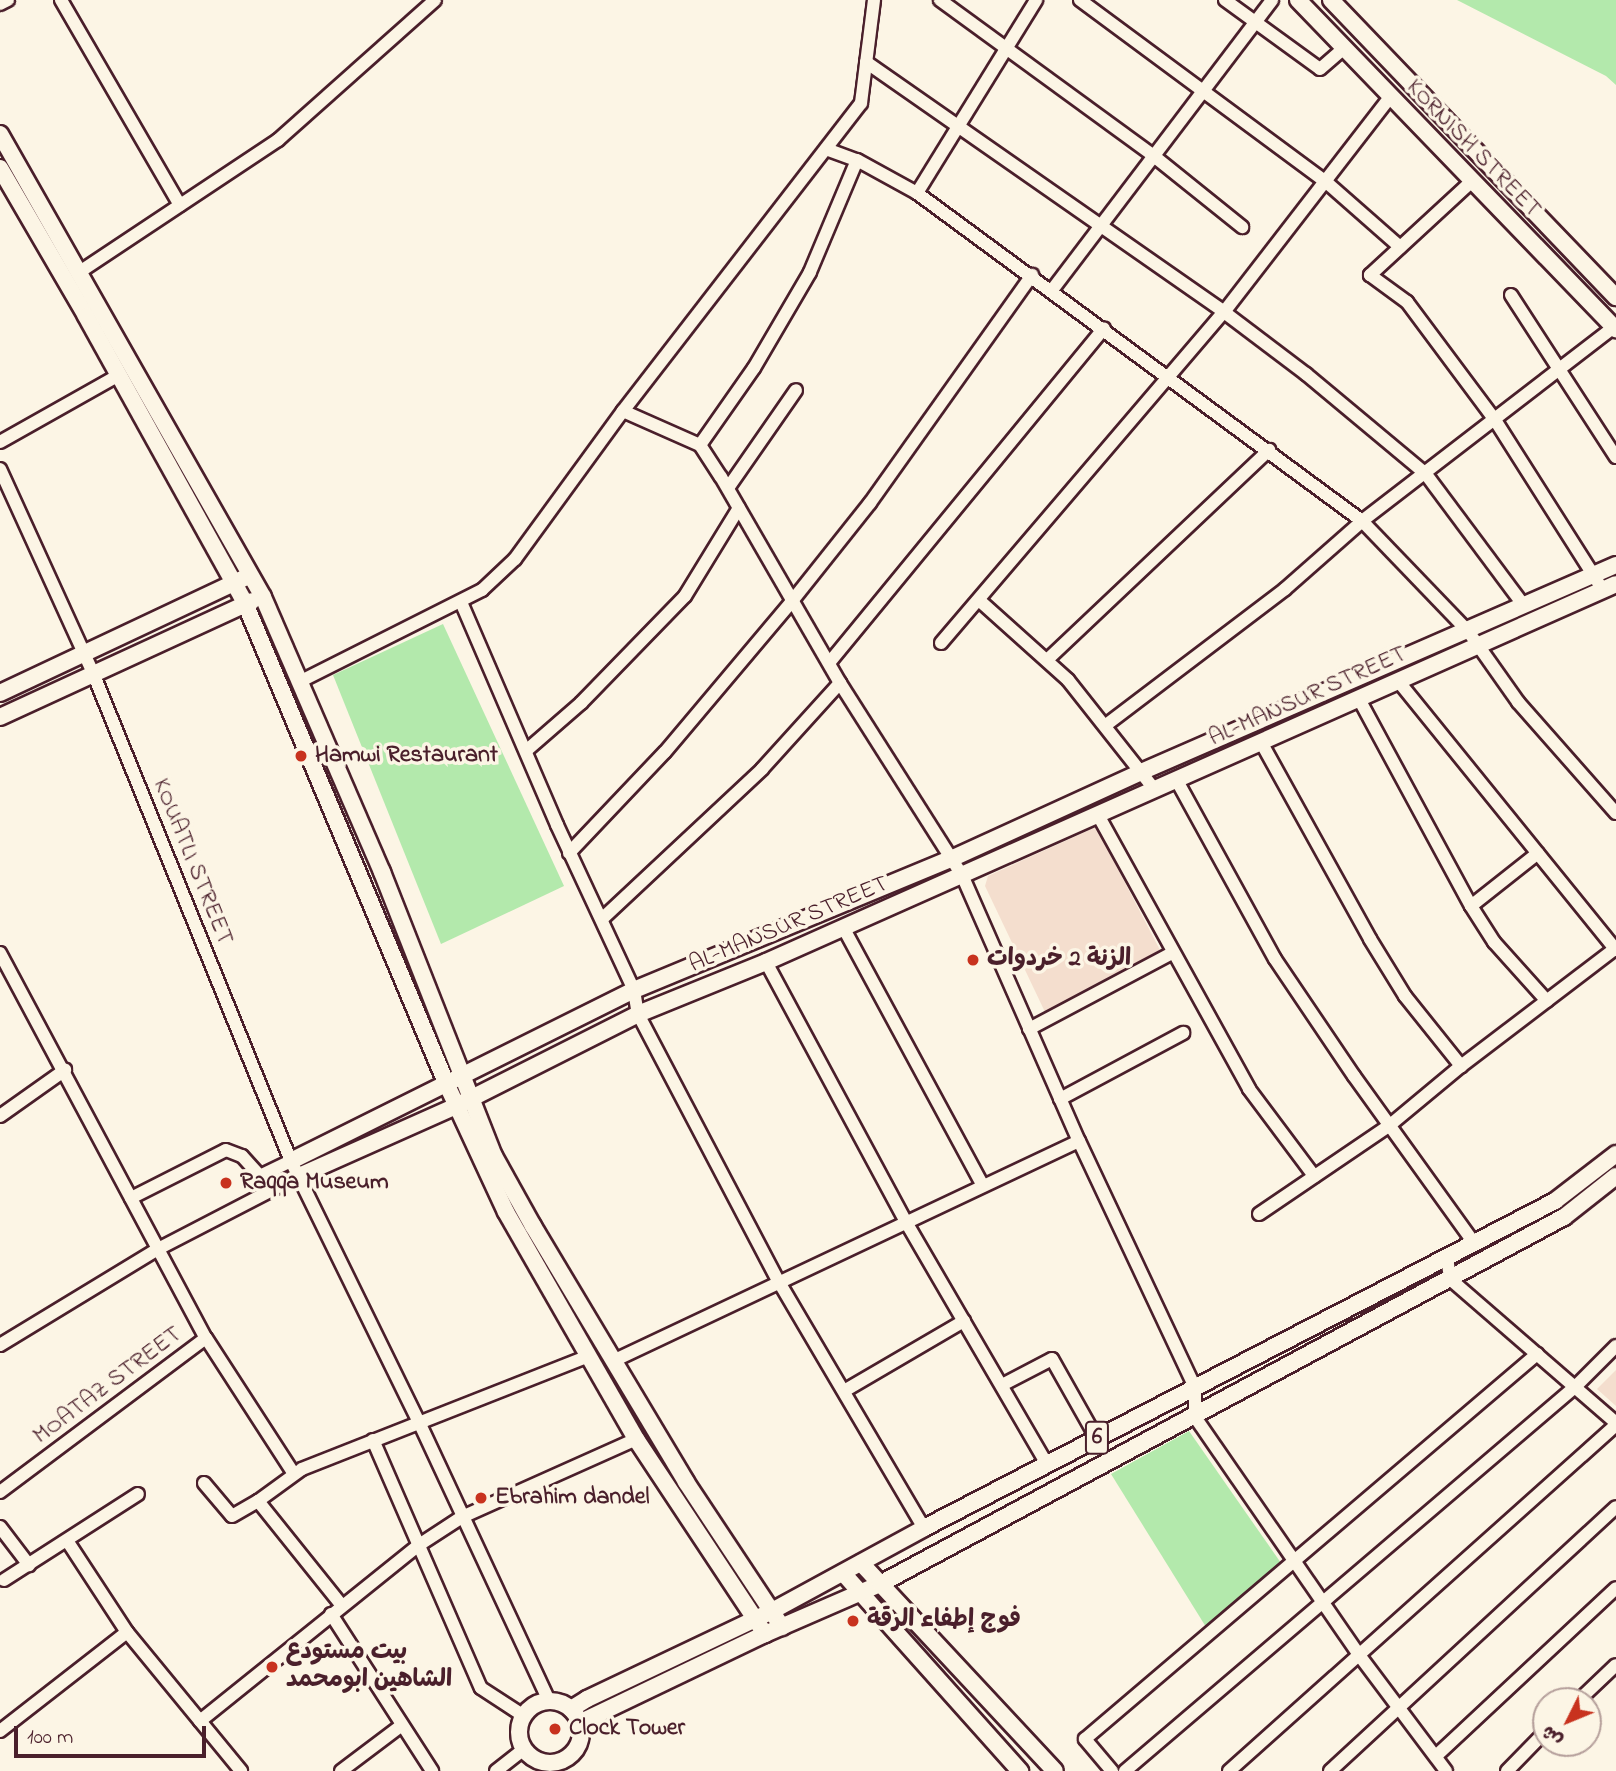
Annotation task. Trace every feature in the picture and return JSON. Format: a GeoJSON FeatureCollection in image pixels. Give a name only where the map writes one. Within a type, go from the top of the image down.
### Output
{"type":"FeatureCollection","features":[{"type":"Feature","properties":{"kind":"main road","name":"KORNISH STREET"},"geometry":{"type":"LineString","coordinates":[[1298,0],[1615,328]]}},
{"type":"Feature","properties":{"kind":"main road","name":"KORNISH STREET"},"geometry":{"type":"LineString","coordinates":[[1331,0],[1616,298]]}},
{"type":"Feature","properties":{"kind":"main road"},"geometry":{"type":"LineString","coordinates":[[0,134],[81,271],[252,574],[382,873],[494,1156],[686,1482],[782,1627]]}},
{"type":"Feature","properties":{"kind":"main road"},"geometry":{"type":"LineString","coordinates":[[0,169],[119,375],[245,603],[447,1085],[506,1212],[636,1439],[765,1634]]}},
{"type":"Feature","properties":{"kind":"main road","name":"AL-MANSUR STREET"},"geometry":{"type":"LineString","coordinates":[[291,1161],[634,990],[951,859],[1141,772],[1616,565]]}},
{"type":"Feature","properties":{"kind":"main road"},"geometry":{"type":"LineString","coordinates":[[0,693],[252,574]]}},
{"type":"Feature","properties":{"kind":"main road","name":"AL-MANSUR STREET"},"geometry":{"type":"LineString","coordinates":[[299,1176],[456,1106],[638,1014],[962,875],[1609,587]]}},
{"type":"Feature","properties":{"kind":"main road"},"geometry":{"type":"LineString","coordinates":[[0,717],[263,597]]}},
{"type":"Feature","properties":{"kind":"main road","name":"6"},"geometry":{"type":"LineString","coordinates":[[575,1716],[587,1699],[772,1611],[924,1528],[1555,1201],[1616,1154]]}},
{"type":"Feature","properties":{"kind":"main road","name":"6"},"geometry":{"type":"LineString","coordinates":[[575,1716],[880,1584],[1195,1417],[1564,1216],[1616,1176]]}},
{"type":"Feature","properties":{"kind":"main road"},"geometry":{"type":"LineString","coordinates":[[861,1563],[1055,1771]]}},
{"type":"Feature","properties":{"kind":"main road"},"geometry":{"type":"LineString","coordinates":[[843,1573],[1020,1771]]}},
{"type":"Feature","properties":{"kind":"main road"},"geometry":{"type":"LineString","coordinates":[[549,1701],[575,1716],[581,1735],[577,1747],[560,1767],[533,1758],[524,1749],[519,1727],[524,1716],[538,1702],[549,1701]]}},
{"type":"Feature","properties":{"kind":"street"},"geometry":{"type":"LineString","coordinates":[[0,4],[8,0]]}},
{"type":"Feature","properties":{"kind":"street"},"geometry":{"type":"LineString","coordinates":[[61,0],[180,205]]}},
{"type":"Feature","properties":{"kind":"street"},"geometry":{"type":"LineString","coordinates":[[81,271],[278,140],[435,0]]}},
{"type":"Feature","properties":{"kind":"street"},"geometry":{"type":"LineString","coordinates":[[299,682],[461,602],[482,590],[515,559],[623,411],[861,103],[874,0]]}},
{"type":"Feature","properties":{"kind":"street"},"geometry":{"type":"LineString","coordinates":[[940,0],[1155,157],[1242,227]]}},
{"type":"Feature","properties":{"kind":"street"},"geometry":{"type":"LineString","coordinates":[[917,194],[1005,46],[1036,0]]}},
{"type":"Feature","properties":{"kind":"street"},"geometry":{"type":"LineString","coordinates":[[1080,0],[1325,181],[1400,247]]}},
{"type":"Feature","properties":{"kind":"street"},"geometry":{"type":"LineString","coordinates":[[1225,0],[1320,69],[1344,48]]}},
{"type":"Feature","properties":{"kind":"street"},"geometry":{"type":"LineString","coordinates":[[1052,290],[1103,227],[1272,0]]}},
{"type":"Feature","properties":{"kind":"street"},"geometry":{"type":"LineString","coordinates":[[866,62],[1224,312],[1425,473],[1524,606]]}},
{"type":"Feature","properties":{"kind":"street"},"geometry":{"type":"LineString","coordinates":[[942,643],[1224,312],[1391,96]]}},
{"type":"Feature","properties":{"kind":"street"},"geometry":{"type":"LineString","coordinates":[[826,149],[858,160],[917,194],[1032,275],[1362,521],[1468,631],[1518,702],[1616,813]]}},
{"type":"Feature","properties":{"kind":"street"},"geometry":{"type":"LineString","coordinates":[[700,445],[754,368],[810,272],[858,160]]}},
{"type":"Feature","properties":{"kind":"street"},"geometry":{"type":"LineString","coordinates":[[1472,181],[1370,275],[1407,302],[1495,420],[1594,575],[1609,587]]}},
{"type":"Feature","properties":{"kind":"street"},"geometry":{"type":"LineString","coordinates":[[569,853],[665,752],[792,601],[870,503],[1032,275]]}},
{"type":"Feature","properties":{"kind":"street"},"geometry":{"type":"LineString","coordinates":[[1511,295],[1616,457]]}},
{"type":"Feature","properties":{"kind":"street"},"geometry":{"type":"LineString","coordinates":[[828,663],[1104,328]]}},
{"type":"Feature","properties":{"kind":"street"},"geometry":{"type":"LineString","coordinates":[[1106,725],[1285,589],[1362,521],[1615,328]]}},
{"type":"Feature","properties":{"kind":"street"},"geometry":{"type":"LineString","coordinates":[[0,442],[119,375]]}},
{"type":"Feature","properties":{"kind":"street"},"geometry":{"type":"LineString","coordinates":[[728,488],[796,390]]}},
{"type":"Feature","properties":{"kind":"street"},"geometry":{"type":"LineString","coordinates":[[623,411],[700,445],[728,488],[840,683],[962,875],[1079,1141],[1195,1388],[1195,1417],[1359,1655],[1446,1771]]}},
{"type":"Feature","properties":{"kind":"street"},"geometry":{"type":"LineString","coordinates":[[1047,660],[1269,450]]}},
{"type":"Feature","properties":{"kind":"street","name":"KOUATLI STREET"},"geometry":{"type":"LineString","coordinates":[[0,469],[93,673],[291,1161],[419,1422],[549,1701]]}},
{"type":"Feature","properties":{"kind":"street"},"geometry":{"type":"LineString","coordinates":[[527,750],[581,704],[685,596],[739,508]]}},
{"type":"Feature","properties":{"kind":"street"},"geometry":{"type":"LineString","coordinates":[[980,601],[1047,660],[1106,725],[1154,789]]}},
{"type":"Feature","properties":{"kind":"street"},"geometry":{"type":"LineString","coordinates":[[461,602],[527,750],[569,853],[603,918],[634,990],[638,1014],[779,1282],[924,1528]]}},
{"type":"Feature","properties":{"kind":"street"},"geometry":{"type":"LineString","coordinates":[[1259,1214],[1390,1125],[1461,1066],[1616,949],[1399,682]]}},
{"type":"Feature","properties":{"kind":"street"},"geometry":{"type":"LineString","coordinates":[[603,918],[762,769],[840,683]]}},
{"type":"Feature","properties":{"kind":"street"},"geometry":{"type":"LineString","coordinates":[[1359,699],[1471,906],[1494,942],[1547,1001]]}},
{"type":"Feature","properties":{"kind":"street"},"geometry":{"type":"LineString","coordinates":[[1261,742],[1384,962],[1405,996],[1461,1066]]}},
{"type":"Feature","properties":{"kind":"street"},"geometry":{"type":"LineString","coordinates":[[1176,779],[1275,959],[1475,1243]]}},
{"type":"Feature","properties":{"kind":"street"},"geometry":{"type":"LineString","coordinates":[[1098,815],[1249,1089],[1314,1176]]}},
{"type":"Feature","properties":{"kind":"street"},"geometry":{"type":"LineString","coordinates":[[1471,906],[1538,853]]}},
{"type":"Feature","properties":{"kind":"street"},"geometry":{"type":"LineString","coordinates":[[843,927],[983,1186]]}},
{"type":"Feature","properties":{"kind":"street"},"geometry":{"type":"LineString","coordinates":[[0,953],[65,1070],[206,1338],[294,1474]]}},
{"type":"Feature","properties":{"kind":"street"},"geometry":{"type":"LineString","coordinates":[[1030,1029],[1172,953]]}},
{"type":"Feature","properties":{"kind":"street"},"geometry":{"type":"LineString","coordinates":[[766,961],[906,1222],[1047,1464]]}},
{"type":"Feature","properties":{"kind":"street"},"geometry":{"type":"LineString","coordinates":[[1060,1098],[1183,1032]]}},
{"type":"Feature","properties":{"kind":"street"},"geometry":{"type":"LineString","coordinates":[[0,1116],[65,1070]]}},
{"type":"Feature","properties":{"kind":"street"},"geometry":{"type":"LineString","coordinates":[[613,1361],[1079,1141]]}},
{"type":"Feature","properties":{"kind":"street"},"geometry":{"type":"LineString","coordinates":[[131,1198],[220,1151],[237,1153],[260,1176],[267,1191]]}},
{"type":"Feature","properties":{"kind":"street","name":"AL-MANSUR STREET"},"geometry":{"type":"LineString","coordinates":[[260,1176],[291,1161]]}},
{"type":"Feature","properties":{"kind":"street","name":"AL-MANSUR STREET"},"geometry":{"type":"LineString","coordinates":[[0,1345],[158,1250],[299,1176]]}},
{"type":"Feature","properties":{"kind":"street"},"geometry":{"type":"LineString","coordinates":[[1229,1771],[1616,1424],[1450,1279],[1447,1257]]}},
{"type":"Feature","properties":{"kind":"street"},"geometry":{"type":"LineString","coordinates":[[844,1391],[964,1321]]}},
{"type":"Feature","properties":{"kind":"street","name":"MOATAZ STREET"},"geometry":{"type":"LineString","coordinates":[[0,1492],[206,1338]]}},
{"type":"Feature","properties":{"kind":"street"},"geometry":{"type":"LineString","coordinates":[[1125,1771],[1575,1387],[1616,1346]]}},
{"type":"Feature","properties":{"kind":"street"},"geometry":{"type":"LineString","coordinates":[[1112,1771],[1085,1739],[1537,1354]]}},
{"type":"Feature","properties":{"kind":"street"},"geometry":{"type":"LineString","coordinates":[[204,1483],[232,1516],[258,1501],[294,1474],[373,1440],[589,1356]]}},
{"type":"Feature","properties":{"kind":"street"},"geometry":{"type":"LineString","coordinates":[[1002,1385],[1052,1359],[1097,1439]]}},
{"type":"Feature","properties":{"kind":"street"},"geometry":{"type":"LineString","coordinates":[[200,1721],[419,1545],[462,1517],[636,1439]]}},
{"type":"Feature","properties":{"kind":"street"},"geometry":{"type":"LineString","coordinates":[[373,1440],[481,1688],[524,1716]]}},
{"type":"Feature","properties":{"kind":"street"},"geometry":{"type":"LineString","coordinates":[[4,1580],[68,1542],[138,1494]]}},
{"type":"Feature","properties":{"kind":"street"},"geometry":{"type":"LineString","coordinates":[[258,1501],[336,1610],[402,1725],[432,1771]]}},
{"type":"Feature","properties":{"kind":"street"},"geometry":{"type":"LineString","coordinates":[[1330,1771],[1616,1507]]}},
{"type":"Feature","properties":{"kind":"street"},"geometry":{"type":"LineString","coordinates":[[0,1527],[29,1565]]}},
{"type":"Feature","properties":{"kind":"street"},"geometry":{"type":"LineString","coordinates":[[68,1542],[127,1632],[241,1771]]}},
{"type":"Feature","properties":{"kind":"street"},"geometry":{"type":"LineString","coordinates":[[1436,1756],[1616,1588]]}},
{"type":"Feature","properties":{"kind":"street"},"geometry":{"type":"LineString","coordinates":[[0,1731],[127,1632]]}},
{"type":"Feature","properties":{"kind":"street"},"geometry":{"type":"LineString","coordinates":[[1593,1687],[1616,1665]]}},
{"type":"Feature","properties":{"kind":"street"},"geometry":{"type":"LineString","coordinates":[[341,1771],[402,1725]]}},
{"type":"Feature","properties":{"kind":"street"},"geometry":{"type":"LineString","coordinates":[[1507,1771],[1532,1745]]}},
{"type":"Feature","properties":{"kind":"street"},"geometry":{"type":"LineString","coordinates":[[496,1771],[524,1749]]}},
{"type":"Feature","properties":{"kind":"shaded area"},"geometry":{"type":"Polygon","coordinates":[[[1096,827],[1160,950],[1045,1012],[985,886],[988,876],[1096,827]]]}},
{"type":"Feature","properties":{"kind":"shaded area"},"geometry":{"type":"Polygon","coordinates":[[[1616,1370],[1616,1406],[1597,1389],[1616,1370]]]}},
{"type":"Feature","properties":{"kind":"green space"},"geometry":{"type":"Polygon","coordinates":[[[1457,0],[1616,0],[1616,85],[1606,76],[1457,0]]]}},
{"type":"Feature","properties":{"kind":"green space"},"geometry":{"type":"Polygon","coordinates":[[[443,624],[564,886],[441,944],[333,675],[443,624]]]}},
{"type":"Feature","properties":{"kind":"green space"},"geometry":{"type":"Polygon","coordinates":[[[1189,1431],[1281,1563],[1206,1627],[1111,1474],[1189,1431]]]}},
{"type":"Feature","properties":{"kind":"place","name":"Hamwi Restaurant"},"geometry":{"type":"Point","coordinates":[301,756]}},
{"type":"Feature","properties":{"kind":"place","name":"الزنة 2 خردوات"},"geometry":{"type":"Point","coordinates":[973,960]}},
{"type":"Feature","properties":{"kind":"place","name":"Raqqa Museum"},"geometry":{"type":"Point","coordinates":[226,1183]}},
{"type":"Feature","properties":{"kind":"place","name":"Ebrahim dandel"},"geometry":{"type":"Point","coordinates":[481,1498]}},
{"type":"Feature","properties":{"kind":"place","name":"فوج إطفاء الرقة"},"geometry":{"type":"Point","coordinates":[853,1621]}},
{"type":"Feature","properties":{"kind":"place","name":"بيت مستودع الشاهين ابومحمد"},"geometry":{"type":"Point","coordinates":[272,1667]}},
{"type":"Feature","properties":{"kind":"place","name":"Clock Tower"},"geometry":{"type":"Point","coordinates":[555,1729]}}]}
